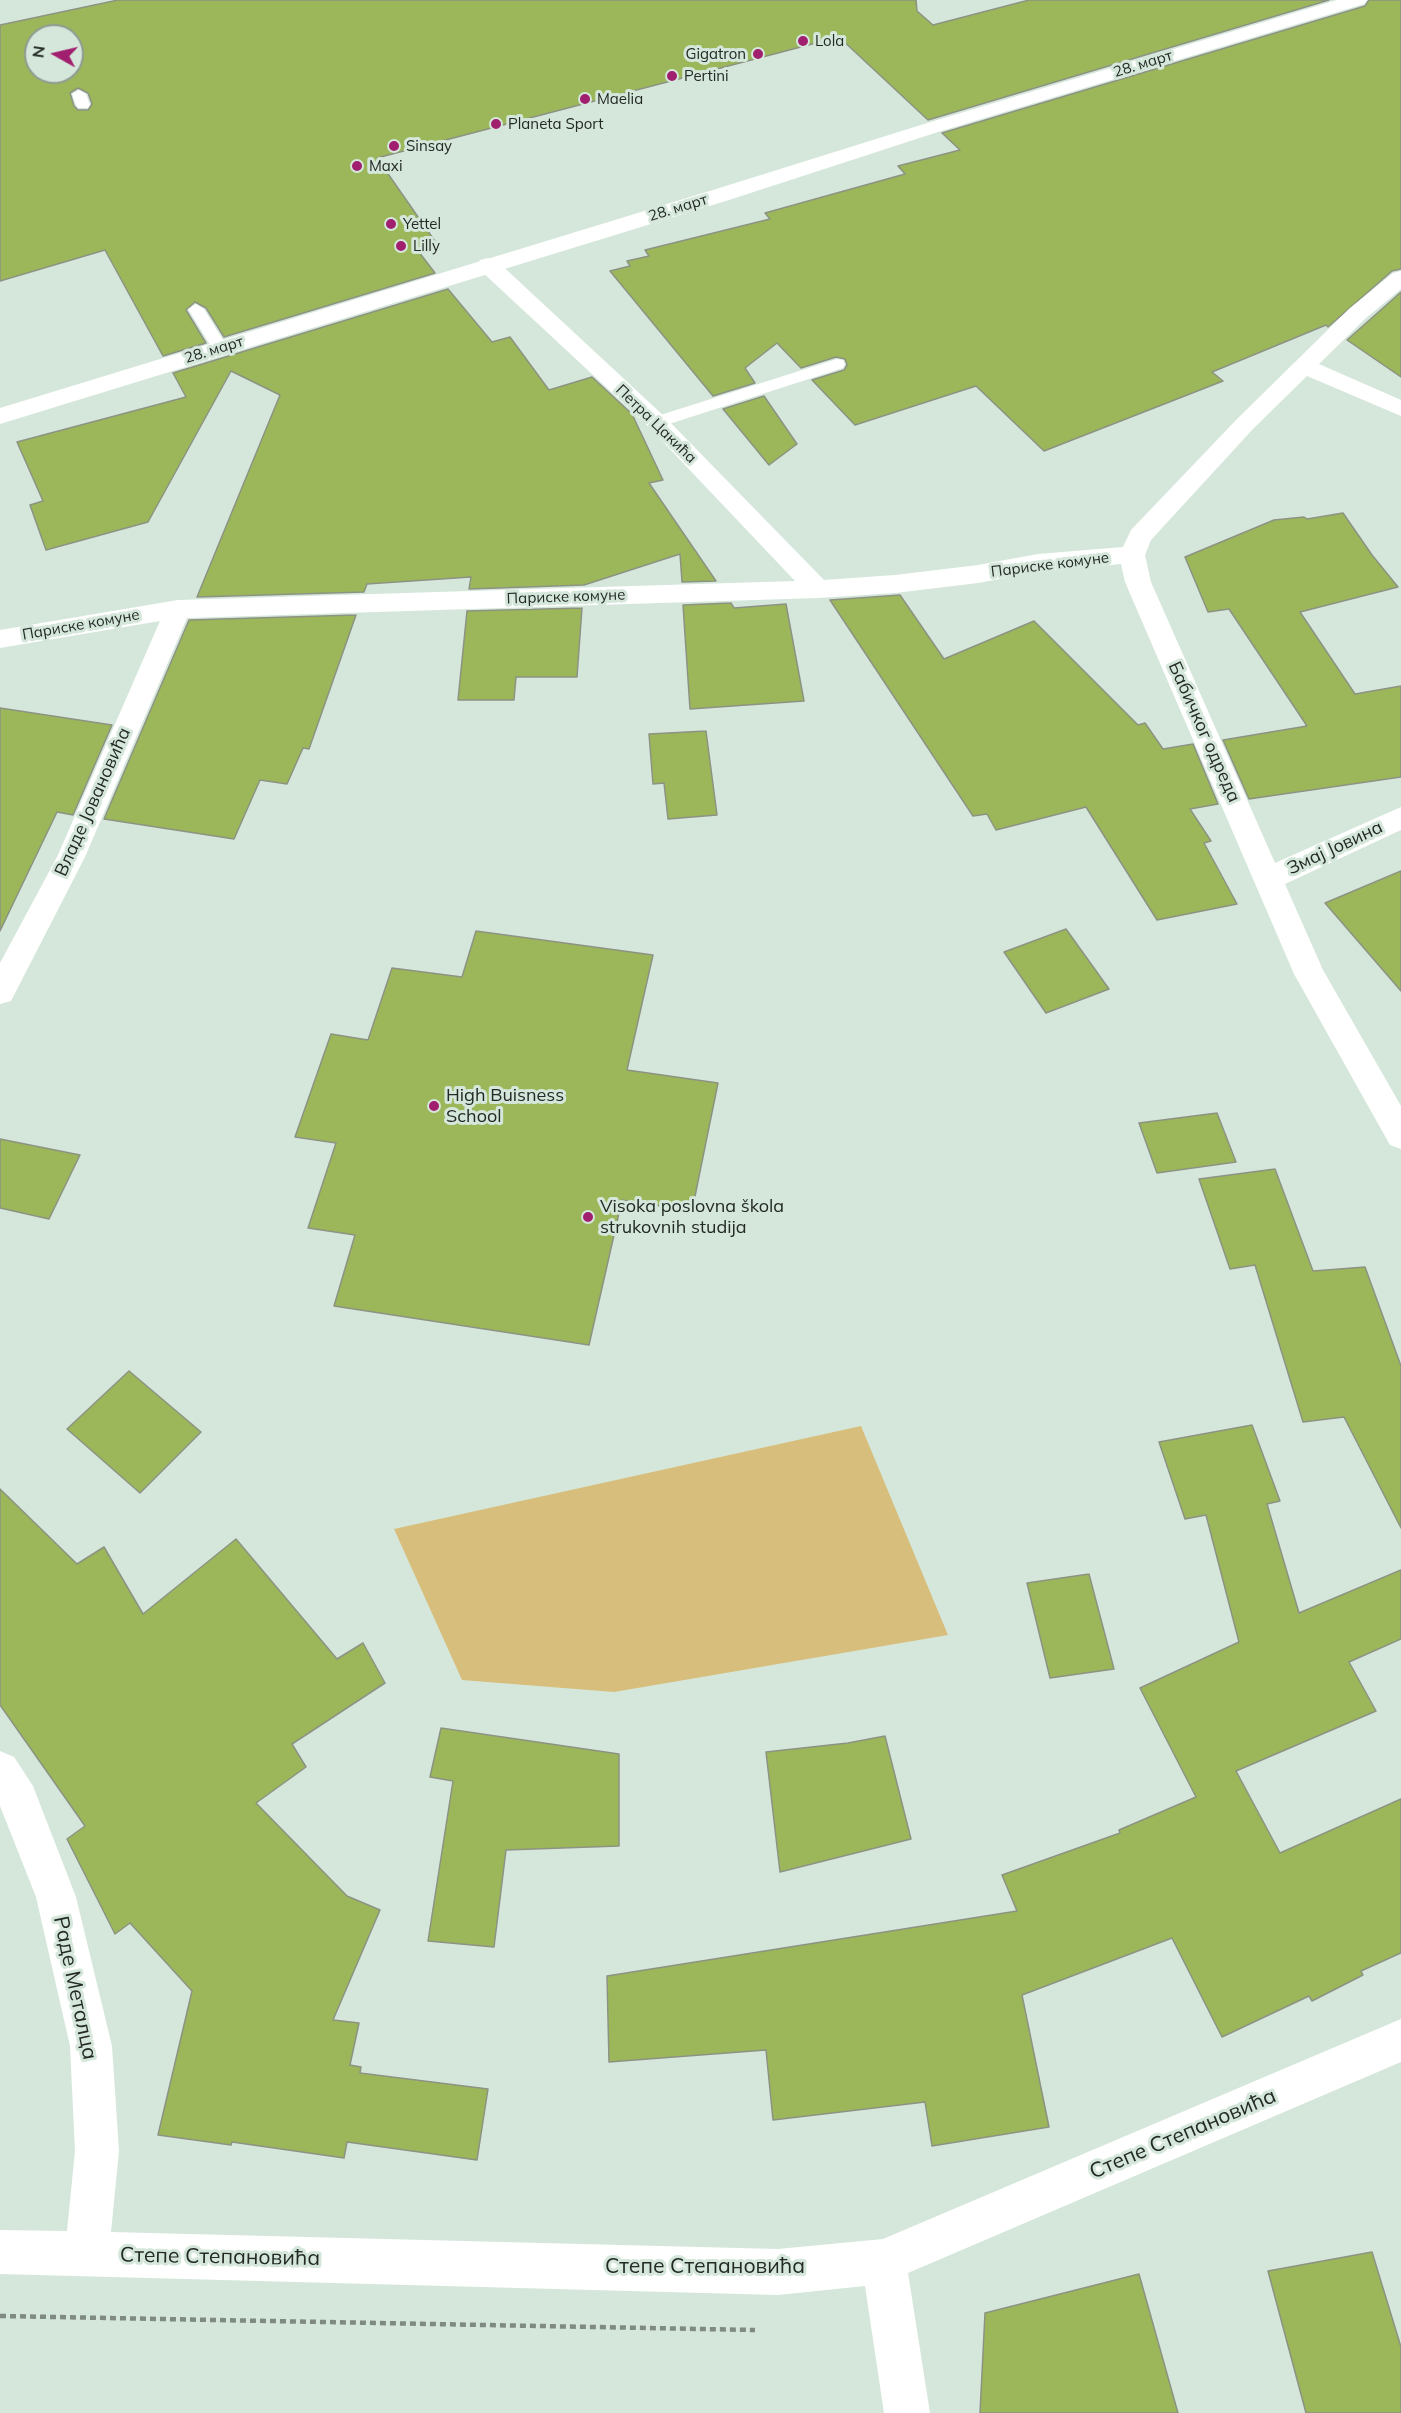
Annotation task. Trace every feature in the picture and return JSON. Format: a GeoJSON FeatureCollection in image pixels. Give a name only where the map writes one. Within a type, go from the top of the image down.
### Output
{"type":"FeatureCollection","features":[{"type":"Feature","properties":{"kind":"street","name":"28. март"},"geometry":{"type":"LineString","coordinates":[[0,416],[932,128],[1357,0]]}},
{"type":"Feature","properties":{"kind":"street","name":"Петра Цакића"},"geometry":{"type":"LineString","coordinates":[[488,266],[657,422],[818,589]]}},
{"type":"Feature","properties":{"kind":"street"},"geometry":{"type":"LineString","coordinates":[[1132,555],[1140,537],[1245,424],[1358,313],[1401,278]]}},
{"type":"Feature","properties":{"kind":"street"},"geometry":{"type":"LineString","coordinates":[[1304,366],[1401,410]]}},
{"type":"Feature","properties":{"kind":"street","name":"Париске комуне"},"geometry":{"type":"LineString","coordinates":[[0,639],[178,609],[818,589],[895,584],[978,574],[1038,563],[1132,555]]}},
{"type":"Feature","properties":{"kind":"street","name":"Бабичког одреда"},"geometry":{"type":"LineString","coordinates":[[1132,555],[1142,592],[1309,974],[1401,1135]]}},
{"type":"Feature","properties":{"kind":"street","name":"Владе Јовановића"},"geometry":{"type":"LineString","coordinates":[[0,992],[71,857],[178,609]]}},
{"type":"Feature","properties":{"kind":"street","name":"Змај Јовина"},"geometry":{"type":"LineString","coordinates":[[1269,879],[1401,818]]}},
{"type":"Feature","properties":{"kind":"street","name":"Раде Металца"},"geometry":{"type":"LineString","coordinates":[[0,1771],[19,1800],[56,1897],[91,2046],[97,2151],[87,2254]]}},
{"type":"Feature","properties":{"kind":"street","name":"Степе Степановића"},"geometry":{"type":"LineString","coordinates":[[0,2252],[778,2272],[884,2261],[1401,2040]]}},
{"type":"Feature","properties":{"kind":"street"},"geometry":{"type":"LineString","coordinates":[[884,2261],[907,2413]]}},
{"type":"Feature","properties":{"kind":"lane"},"geometry":{"type":"LineString","coordinates":[[196,309],[220,348]]}},
{"type":"Feature","properties":{"kind":"lane"},"geometry":{"type":"LineString","coordinates":[[657,422],[837,364]]}},
{"type":"Feature","properties":{"kind":"path"},"geometry":{"type":"LineString","coordinates":[[0,2316],[729,2331],[765,2329]]}},
{"type":"Feature","properties":{"kind":"shaded area"},"geometry":{"type":"Polygon","coordinates":[[[861,1426],[948,1635],[614,1692],[462,1680],[394,1529],[861,1426]]]}},
{"type":"Feature","properties":{"kind":"building"},"geometry":{"type":"Polygon","coordinates":[[[118,0],[916,0],[917,11],[933,25],[1029,0],[1329,0],[928,120],[839,37],[377,158],[439,247],[419,252],[435,273],[224,337],[206,308],[195,302],[186,310],[206,343],[163,356],[105,250],[0,281],[0,25],[118,0]],[[78,88],[70,93],[74,106],[78,110],[88,110],[92,104],[88,93],[78,88]]]}},
{"type":"Feature","properties":{"kind":"building"},"geometry":{"type":"Polygon","coordinates":[[[1369,0],[1401,0],[1401,269],[1392,271],[1328,327],[1326,325],[1212,372],[1223,381],[1044,451],[976,386],[855,425],[812,380],[844,370],[847,365],[845,359],[836,357],[801,368],[777,343],[745,368],[755,383],[713,396],[610,271],[630,266],[627,261],[649,256],[645,250],[770,219],[765,213],[905,174],[898,166],[960,150],[942,133],[1365,6],[1369,0]]]}},
{"type":"Feature","properties":{"kind":"building"},"geometry":{"type":"Polygon","coordinates":[[[448,289],[492,342],[510,337],[549,390],[592,377],[632,414],[663,480],[649,483],[716,581],[682,582],[680,554],[584,585],[469,589],[471,577],[367,584],[364,592],[197,597],[280,395],[231,371],[148,522],[46,550],[30,505],[43,501],[17,442],[186,397],[173,373],[448,289]]]}},
{"type":"Feature","properties":{"kind":"building"},"geometry":{"type":"Polygon","coordinates":[[[1401,292],[1401,377],[1347,340],[1401,292]]]}},
{"type":"Feature","properties":{"kind":"building"},"geometry":{"type":"Polygon","coordinates":[[[764,396],[797,444],[769,465],[723,409],[764,396]]]}},
{"type":"Feature","properties":{"kind":"building"},"geometry":{"type":"Polygon","coordinates":[[[1343,513],[1398,587],[1300,612],[1355,694],[1401,686],[1401,777],[1249,799],[1223,740],[1307,726],[1229,609],[1208,612],[1185,557],[1274,520],[1304,517],[1307,519],[1343,513]]]}},
{"type":"Feature","properties":{"kind":"building"},"geometry":{"type":"Polygon","coordinates":[[[900,595],[944,659],[1034,621],[1138,725],[1145,723],[1163,749],[1193,744],[1218,804],[1190,809],[1211,841],[1204,843],[1237,904],[1157,920],[1086,807],[996,830],[987,814],[973,816],[830,600],[900,595]]]}},
{"type":"Feature","properties":{"kind":"building"},"geometry":{"type":"Polygon","coordinates":[[[731,603],[734,608],[786,604],[804,701],[690,709],[683,605],[731,603]]]}},
{"type":"Feature","properties":{"kind":"building"},"geometry":{"type":"Polygon","coordinates":[[[582,608],[577,677],[516,677],[514,700],[458,700],[467,611],[582,608]]]}},
{"type":"Feature","properties":{"kind":"building"},"geometry":{"type":"Polygon","coordinates":[[[356,615],[309,749],[303,748],[287,784],[260,780],[234,839],[104,819],[189,620],[356,615]]]}},
{"type":"Feature","properties":{"kind":"building"},"geometry":{"type":"Polygon","coordinates":[[[0,708],[112,725],[73,815],[57,812],[0,931],[0,708]]]}},
{"type":"Feature","properties":{"kind":"building"},"geometry":{"type":"Polygon","coordinates":[[[706,731],[717,815],[668,819],[664,783],[653,784],[649,734],[706,731]]]}},
{"type":"Feature","properties":{"kind":"building"},"geometry":{"type":"Polygon","coordinates":[[[1401,871],[1401,991],[1325,903],[1401,871]]]}},
{"type":"Feature","properties":{"kind":"building"},"geometry":{"type":"Polygon","coordinates":[[[1066,929],[1109,989],[1046,1013],[1004,952],[1066,929]]]}},
{"type":"Feature","properties":{"kind":"building"},"geometry":{"type":"Polygon","coordinates":[[[476,931],[653,955],[627,1070],[718,1083],[692,1211],[622,1200],[589,1345],[334,1306],[355,1235],[308,1228],[336,1143],[295,1137],[331,1034],[368,1040],[392,968],[462,977],[476,931]]]}},
{"type":"Feature","properties":{"kind":"building"},"geometry":{"type":"Polygon","coordinates":[[[1217,1113],[1236,1162],[1157,1173],[1139,1123],[1217,1113]]]}},
{"type":"Feature","properties":{"kind":"building"},"geometry":{"type":"Polygon","coordinates":[[[0,1139],[80,1155],[49,1219],[0,1208],[0,1139]]]}},
{"type":"Feature","properties":{"kind":"building"},"geometry":{"type":"Polygon","coordinates":[[[1275,1169],[1313,1271],[1365,1267],[1401,1366],[1401,1528],[1344,1417],[1303,1422],[1255,1265],[1230,1269],[1199,1179],[1275,1169]]]}},
{"type":"Feature","properties":{"kind":"building"},"geometry":{"type":"Polygon","coordinates":[[[129,1371],[201,1432],[140,1493],[67,1429],[129,1371]]]}},
{"type":"Feature","properties":{"kind":"building"},"geometry":{"type":"Polygon","coordinates":[[[1252,1425],[1280,1501],[1267,1504],[1299,1613],[1401,1570],[1401,1639],[1349,1662],[1376,1711],[1236,1771],[1280,1853],[1401,1799],[1401,1953],[1361,1971],[1363,1975],[1312,2001],[1309,1996],[1222,2037],[1172,1938],[1022,1995],[1049,2127],[932,2146],[925,2102],[773,2120],[766,2050],[609,2062],[607,1976],[1017,1911],[1002,1875],[1120,1833],[1119,1830],[1196,1797],[1140,1688],[1239,1642],[1206,1515],[1185,1519],[1159,1442],[1252,1425]]]}},
{"type":"Feature","properties":{"kind":"building"},"geometry":{"type":"Polygon","coordinates":[[[0,1489],[77,1564],[104,1547],[143,1614],[236,1539],[337,1659],[363,1643],[385,1683],[292,1744],[306,1767],[256,1803],[347,1896],[380,1910],[333,2020],[359,2023],[350,2065],[361,2067],[360,2073],[488,2089],[477,2160],[347,2142],[344,2158],[232,2142],[231,2145],[158,2135],[192,1991],[130,1923],[115,1934],[67,1839],[85,1826],[0,1705],[0,1489]]]}},
{"type":"Feature","properties":{"kind":"building"},"geometry":{"type":"Polygon","coordinates":[[[1089,1574],[1114,1669],[1050,1678],[1027,1583],[1089,1574]]]}},
{"type":"Feature","properties":{"kind":"building"},"geometry":{"type":"Polygon","coordinates":[[[441,1728],[619,1754],[619,1846],[506,1850],[494,1947],[428,1941],[453,1781],[430,1777],[441,1728]]]}},
{"type":"Feature","properties":{"kind":"building"},"geometry":{"type":"Polygon","coordinates":[[[885,1736],[911,1839],[780,1872],[766,1752],[848,1743],[885,1736]]]}},
{"type":"Feature","properties":{"kind":"building"},"geometry":{"type":"Polygon","coordinates":[[[1372,2252],[1401,2347],[1401,2413],[1306,2413],[1268,2271],[1372,2252]]]}},
{"type":"Feature","properties":{"kind":"building"},"geometry":{"type":"Polygon","coordinates":[[[1139,2274],[1178,2413],[980,2413],[985,2313],[1139,2274]]]}},
{"type":"Feature","properties":{"kind":"place","name":"Lola"},"geometry":{"type":"Point","coordinates":[803,41]}},
{"type":"Feature","properties":{"kind":"place","name":"Gigatron"},"geometry":{"type":"Point","coordinates":[758,54]}},
{"type":"Feature","properties":{"kind":"place","name":"Pertini"},"geometry":{"type":"Point","coordinates":[672,76]}},
{"type":"Feature","properties":{"kind":"place","name":"Maelia"},"geometry":{"type":"Point","coordinates":[585,99]}},
{"type":"Feature","properties":{"kind":"place","name":"Planeta Sport"},"geometry":{"type":"Point","coordinates":[496,124]}},
{"type":"Feature","properties":{"kind":"place","name":"Sinsay"},"geometry":{"type":"Point","coordinates":[394,146]}},
{"type":"Feature","properties":{"kind":"place","name":"Maxi"},"geometry":{"type":"Point","coordinates":[357,166]}},
{"type":"Feature","properties":{"kind":"place","name":"Yettel"},"geometry":{"type":"Point","coordinates":[391,224]}},
{"type":"Feature","properties":{"kind":"place","name":"Lilly"},"geometry":{"type":"Point","coordinates":[401,246]}},
{"type":"Feature","properties":{"kind":"place","name":"High Buisness School"},"geometry":{"type":"Point","coordinates":[434,1106]}},
{"type":"Feature","properties":{"kind":"place","name":"Visoka poslovna škola strukovnih studija"},"geometry":{"type":"Point","coordinates":[588,1217]}}]}
